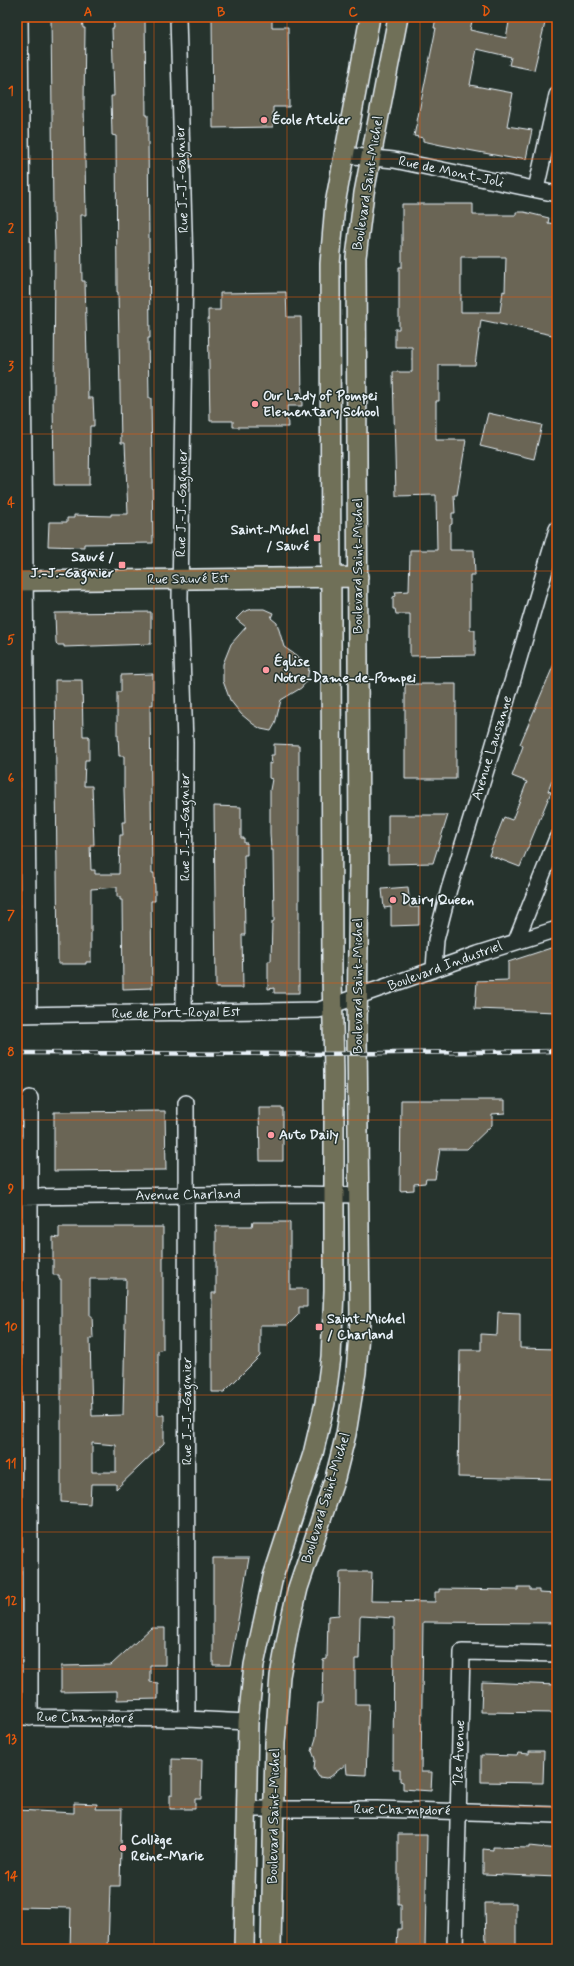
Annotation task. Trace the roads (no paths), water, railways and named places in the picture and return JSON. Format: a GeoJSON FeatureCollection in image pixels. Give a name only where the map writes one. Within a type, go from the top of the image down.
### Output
{"type":"FeatureCollection","features":[{"type":"Feature","properties":{"kind":"main road","name":"Boulevard Saint-Michel"},"geometry":{"type":"LineString","coordinates":[[244,1949],[248,1722],[255,1661],[267,1599],[280,1554],[310,1468],[325,1403],[333,1328],[334,1194],[330,577],[330,264],[333,218],[343,155],[370,17]]}},
{"type":"Feature","properties":{"kind":"main road","name":"Boulevard Saint-Michel"},"geometry":{"type":"LineString","coordinates":[[271,1949],[275,1725],[285,1643],[306,1563],[335,1478],[346,1434],[353,1398],[360,1321],[356,257],[370,158],[398,17]]}},
{"type":"Feature","properties":{"kind":"main road","name":"Rue Sauvé Est"},"geometry":{"type":"LineString","coordinates":[[21,581],[358,577]]}},
{"type":"Feature","properties":{"kind":"street"},"geometry":{"type":"LineString","coordinates":[[20,17],[25,478],[21,581],[23,1015]]}},
{"type":"Feature","properties":{"kind":"street","name":"Rue J.-J.-Gagnier"},"geometry":{"type":"LineString","coordinates":[[178,17],[185,265],[181,579],[185,743],[184,1013]]}},
{"type":"Feature","properties":{"kind":"street"},"geometry":{"type":"LineString","coordinates":[[536,189],[557,95]]}},
{"type":"Feature","properties":{"kind":"street","name":"Rue de Mont-Joli"},"geometry":{"type":"LineString","coordinates":[[343,155],[394,160],[557,194]]}},
{"type":"Feature","properties":{"kind":"street","name":"Avenue Lausanne"},"geometry":{"type":"LineString","coordinates":[[434,969],[436,940],[449,889],[491,754],[557,529]]}},
{"type":"Feature","properties":{"kind":"street"},"geometry":{"type":"LineString","coordinates":[[516,941],[557,838]]}},
{"type":"Feature","properties":{"kind":"street","name":"Boulevard Industriel"},"geometry":{"type":"LineString","coordinates":[[333,1005],[516,941],[557,929]]}},
{"type":"Feature","properties":{"kind":"street","name":"Rue de Port-Royal Est"},"geometry":{"type":"LineString","coordinates":[[23,1015],[319,1010],[333,1005]]}},
{"type":"Feature","properties":{"kind":"street"},"geometry":{"type":"LineString","coordinates":[[24,1718],[23,1197],[30,1098]]}},
{"type":"Feature","properties":{"kind":"street","name":"Rue J.-J.-Gagnier"},"geometry":{"type":"LineString","coordinates":[[186,1103],[188,1720]]}},
{"type":"Feature","properties":{"kind":"street","name":"Avenue Charland"},"geometry":{"type":"LineString","coordinates":[[23,1197],[359,1195]]}},
{"type":"Feature","properties":{"kind":"street","name":"12e Avenue"},"geometry":{"type":"LineString","coordinates":[[455,1949],[462,1652],[557,1654]]}},
{"type":"Feature","properties":{"kind":"street","name":"Rue Champdoré"},"geometry":{"type":"LineString","coordinates":[[24,1718],[248,1722]]}},
{"type":"Feature","properties":{"kind":"street","name":"Rue Champdoré"},"geometry":{"type":"LineString","coordinates":[[246,1809],[458,1811],[557,1814]]}},
{"type":"Feature","properties":{"kind":"railway"},"geometry":{"type":"LineString","coordinates":[[17,1053],[312,1054],[557,1051]]}},
{"type":"Feature","properties":{"kind":"place","name":"École Atelier"},"geometry":{"type":"Point","coordinates":[264,120]}},
{"type":"Feature","properties":{"kind":"place","name":"Our Lady of Pompei Elementary School"},"geometry":{"type":"Point","coordinates":[255,404]}},
{"type":"Feature","properties":{"kind":"place","name":"Saint-Michel / Sauvé"},"geometry":{"type":"Point","coordinates":[317,538]}},
{"type":"Feature","properties":{"kind":"place","name":"Sauvé / J.-J.-Gagnier"},"geometry":{"type":"Point","coordinates":[122,565]}},
{"type":"Feature","properties":{"kind":"place","name":"Église Notre-Dame-de-Pompei"},"geometry":{"type":"Point","coordinates":[266,670]}},
{"type":"Feature","properties":{"kind":"place","name":"Dairy Queen"},"geometry":{"type":"Point","coordinates":[393,900]}},
{"type":"Feature","properties":{"kind":"place","name":"Auto Daily"},"geometry":{"type":"Point","coordinates":[271,1135]}},
{"type":"Feature","properties":{"kind":"place","name":"Saint-Michel / Charland"},"geometry":{"type":"Point","coordinates":[319,1327]}},
{"type":"Feature","properties":{"kind":"place","name":"Collège Reine-Marie"},"geometry":{"type":"Point","coordinates":[123,1848]}}]}
